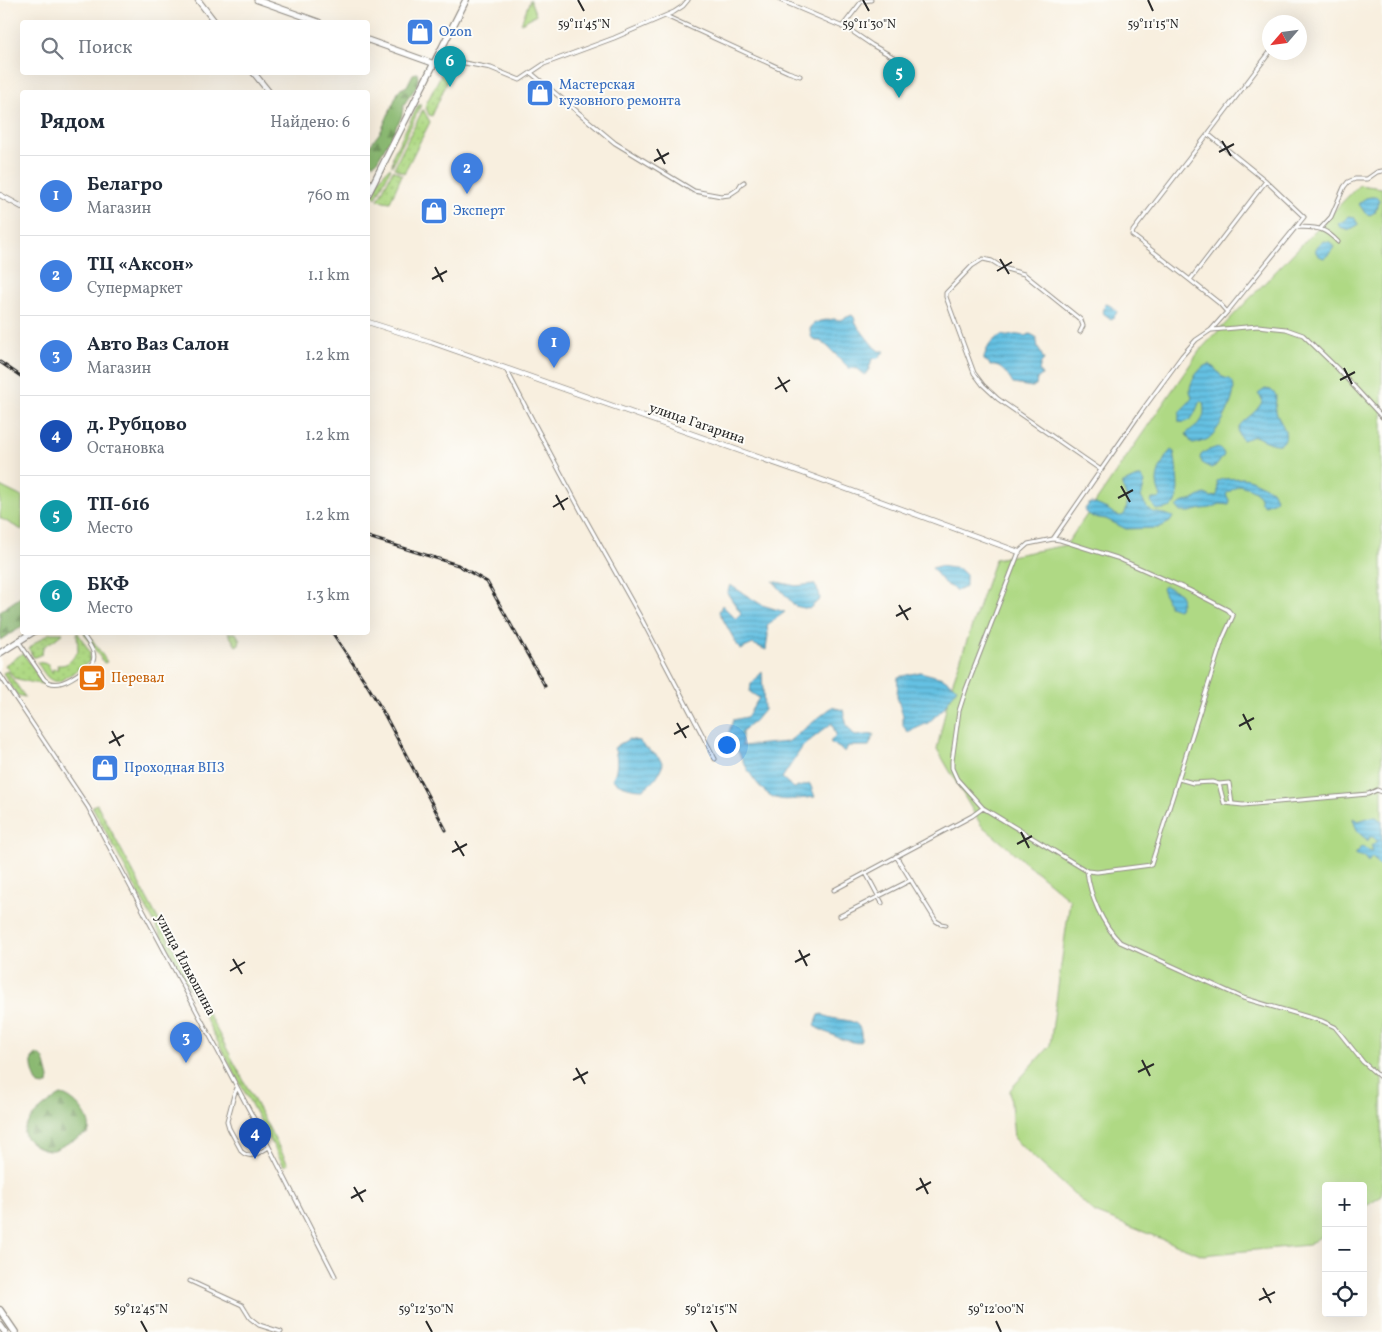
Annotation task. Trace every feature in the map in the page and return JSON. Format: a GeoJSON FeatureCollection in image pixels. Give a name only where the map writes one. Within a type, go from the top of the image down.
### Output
{"type":"FeatureCollection","features":[{"type":"Feature","properties":{"kind":"main road"},"geometry":{"type":"LineString","coordinates":[[198,0],[213,20]]}},
{"type":"Feature","properties":{"kind":"main road"},"geometry":{"type":"LineString","coordinates":[[257,0],[313,20]]}},
{"type":"Feature","properties":{"kind":"main road"},"geometry":{"type":"LineString","coordinates":[[370,190],[466,0]]}},
{"type":"Feature","properties":{"kind":"main road"},"geometry":{"type":"LineString","coordinates":[[370,41],[436,61]]}},
{"type":"Feature","properties":{"kind":"main road"},"geometry":{"type":"LineString","coordinates":[[255,75],[267,90]]}},
{"type":"Feature","properties":{"kind":"main road"},"geometry":{"type":"LineString","coordinates":[[0,653],[28,635]]}},
{"type":"Feature","properties":{"kind":"main road"},"geometry":{"type":"LineString","coordinates":[[0,1310],[15,1332]]}},
{"type":"Feature","properties":{"kind":"main road"},"geometry":{"type":"LineString","coordinates":[[0,1325],[4,1332]]}},
{"type":"Feature","properties":{"kind":"street"},"geometry":{"type":"LineString","coordinates":[[436,61],[491,68],[520,80],[544,64],[666,16],[684,6],[688,0]]}},
{"type":"Feature","properties":{"kind":"street"},"geometry":{"type":"LineString","coordinates":[[780,0],[850,30],[872,46],[902,62]]}},
{"type":"Feature","properties":{"kind":"street"},"geometry":{"type":"LineString","coordinates":[[842,27],[862,1],[871,0]]}},
{"type":"Feature","properties":{"kind":"street"},"geometry":{"type":"LineString","coordinates":[[666,16],[800,76]]}},
{"type":"Feature","properties":{"kind":"street"},"geometry":{"type":"LineString","coordinates":[[1227,312],[1219,303],[1132,235],[1133,230],[1264,60]]}},
{"type":"Feature","properties":{"kind":"street"},"geometry":{"type":"LineString","coordinates":[[531,73],[615,143],[694,191],[721,196],[729,195],[744,182]]}},
{"type":"Feature","properties":{"kind":"street"},"geometry":{"type":"LineString","coordinates":[[1052,539],[1182,356],[1196,340],[1211,330],[1227,312],[1304,217],[1266,180],[1208,134]]}},
{"type":"Feature","properties":{"kind":"street"},"geometry":{"type":"LineString","coordinates":[[1321,228],[1331,217],[1348,182],[1354,179],[1367,179],[1382,171]]}},
{"type":"Feature","properties":{"kind":"street"},"geometry":{"type":"LineString","coordinates":[[1190,280],[1266,180]]}},
{"type":"Feature","properties":{"kind":"street"},"geometry":{"type":"LineString","coordinates":[[0,195],[20,206]]}},
{"type":"Feature","properties":{"kind":"street"},"geometry":{"type":"LineString","coordinates":[[1296,227],[1321,228],[1338,242]]}},
{"type":"Feature","properties":{"kind":"street"},"geometry":{"type":"LineString","coordinates":[[1080,332],[1083,326],[1081,320],[1024,274],[1003,268],[992,261],[983,259],[972,266],[946,293],[974,373],[983,385],[998,399],[1101,470]]}},
{"type":"Feature","properties":{"kind":"street","name":"улица Гагарина"},"geometry":{"type":"LineString","coordinates":[[370,323],[431,342],[862,494],[1019,552]]}},
{"type":"Feature","properties":{"kind":"street"},"geometry":{"type":"LineString","coordinates":[[1211,330],[1258,326],[1286,329],[1302,335],[1337,368],[1382,417]]}},
{"type":"Feature","properties":{"kind":"street"},"geometry":{"type":"LineString","coordinates":[[506,369],[715,759]]}},
{"type":"Feature","properties":{"kind":"street"},"geometry":{"type":"LineString","coordinates":[[1052,539],[1117,558],[1189,590],[1228,610],[1233,616],[1223,638],[1152,865],[1097,872],[1087,871],[983,808],[961,785],[952,768],[954,736],[959,711],[1019,552],[1028,544],[1052,539]]}},
{"type":"Feature","properties":{"kind":"street"},"geometry":{"type":"LineString","coordinates":[[19,641],[44,679],[49,683],[56,684],[62,683],[90,666],[93,662],[93,653],[83,635]]}},
{"type":"Feature","properties":{"kind":"street","name":"улица Ильюшина"},"geometry":{"type":"LineString","coordinates":[[0,675],[88,807],[269,1147],[334,1276]]}},
{"type":"Feature","properties":{"kind":"street"},"geometry":{"type":"LineString","coordinates":[[1179,779],[1193,783],[1228,783],[1232,804]]}},
{"type":"Feature","properties":{"kind":"street"},"geometry":{"type":"LineString","coordinates":[[1219,784],[1224,803],[1242,805],[1368,794],[1377,790],[1382,792]]}},
{"type":"Feature","properties":{"kind":"street"},"geometry":{"type":"LineString","coordinates":[[834,890],[972,816],[983,808]]}},
{"type":"Feature","properties":{"kind":"street"},"geometry":{"type":"LineString","coordinates":[[896,856],[936,921],[946,925]]}},
{"type":"Feature","properties":{"kind":"street"},"geometry":{"type":"LineString","coordinates":[[1087,871],[1088,880],[1101,914],[1111,931],[1122,944],[1243,998],[1322,1021],[1335,1027],[1362,1062],[1382,1079]]}},
{"type":"Feature","properties":{"kind":"street"},"geometry":{"type":"LineString","coordinates":[[866,873],[882,903]]}},
{"type":"Feature","properties":{"kind":"street"},"geometry":{"type":"LineString","coordinates":[[840,916],[911,880]]}},
{"type":"Feature","properties":{"kind":"street"},"geometry":{"type":"LineString","coordinates":[[238,1088],[228,1117],[229,1128],[245,1155],[253,1156],[269,1147]]}},
{"type":"Feature","properties":{"kind":"street"},"geometry":{"type":"LineString","coordinates":[[190,1281],[242,1305],[250,1318],[259,1325],[281,1332]]}},
{"type":"Feature","properties":{"kind":"green space"},"geometry":{"type":"Polygon","coordinates":[[[530,0],[536,15],[521,23],[530,0]]]}},
{"type":"Feature","properties":{"kind":"green space"},"geometry":{"type":"Polygon","coordinates":[[[447,63],[453,68],[432,116],[429,115],[425,106],[447,63]]]}},
{"type":"Feature","properties":{"kind":"green space"},"geometry":{"type":"Polygon","coordinates":[[[417,73],[418,82],[404,105],[401,118],[395,130],[377,161],[373,164],[370,162],[370,145],[381,131],[399,90],[407,86],[413,74],[417,73]]]}},
{"type":"Feature","properties":{"kind":"green space"},"geometry":{"type":"Polygon","coordinates":[[[418,105],[421,105],[392,166],[393,155],[418,105]]]}},
{"type":"Feature","properties":{"kind":"green space"},"geometry":{"type":"Polygon","coordinates":[[[423,109],[430,122],[404,173],[394,168],[423,109]]]}},
{"type":"Feature","properties":{"kind":"green space"},"geometry":{"type":"Polygon","coordinates":[[[391,168],[376,198],[373,193],[380,178],[391,168]]]}},
{"type":"Feature","properties":{"kind":"green space"},"geometry":{"type":"Polygon","coordinates":[[[393,170],[402,175],[390,202],[378,200],[393,170]]]}},
{"type":"Feature","properties":{"kind":"green space"},"geometry":{"type":"Polygon","coordinates":[[[1359,185],[1382,188],[1382,1196],[1367,1205],[1367,1182],[1322,1182],[1322,1236],[1308,1245],[1203,1255],[1095,1213],[1014,1139],[1010,1090],[1050,1045],[1070,900],[981,825],[937,749],[950,690],[995,559],[1066,545],[1200,350],[1359,185]]]}},
{"type":"Feature","properties":{"kind":"green space"},"geometry":{"type":"Polygon","coordinates":[[[0,486],[20,496],[20,529],[0,518],[0,486]]]}},
{"type":"Feature","properties":{"kind":"green space"},"geometry":{"type":"Polygon","coordinates":[[[20,597],[20,628],[0,640],[0,611],[20,597]]]}},
{"type":"Feature","properties":{"kind":"green space"},"geometry":{"type":"Polygon","coordinates":[[[47,635],[60,635],[43,647],[42,654],[33,657],[29,649],[47,635]]]}},
{"type":"Feature","properties":{"kind":"green space"},"geometry":{"type":"Polygon","coordinates":[[[77,635],[79,635],[90,652],[89,662],[61,681],[49,679],[37,662],[48,664],[52,673],[53,669],[58,669],[57,665],[68,663],[78,652],[77,635]]]}},
{"type":"Feature","properties":{"kind":"green space"},"geometry":{"type":"Polygon","coordinates":[[[85,635],[89,635],[107,662],[104,663],[85,635]]]}},
{"type":"Feature","properties":{"kind":"green space"},"geometry":{"type":"Polygon","coordinates":[[[229,635],[237,635],[240,640],[236,646],[229,635]]]}},
{"type":"Feature","properties":{"kind":"green space"},"geometry":{"type":"Polygon","coordinates":[[[23,653],[44,684],[14,678],[5,665],[23,653]]]}},
{"type":"Feature","properties":{"kind":"green space"},"geometry":{"type":"Polygon","coordinates":[[[7,671],[25,697],[17,695],[3,673],[7,671]]]}},
{"type":"Feature","properties":{"kind":"green space"},"geometry":{"type":"Polygon","coordinates":[[[97,804],[288,1164],[284,1166],[92,806],[97,804]]]}},
{"type":"Feature","properties":{"kind":"green space"},"geometry":{"type":"Polygon","coordinates":[[[36,1054],[44,1059],[49,1078],[48,1084],[44,1086],[39,1085],[33,1072],[32,1058],[36,1054]]]}},
{"type":"Feature","properties":{"kind":"green space"},"geometry":{"type":"Polygon","coordinates":[[[61,1095],[66,1096],[82,1110],[88,1122],[88,1133],[54,1150],[34,1145],[25,1136],[24,1129],[35,1114],[61,1095]]]}},
{"type":"Feature","properties":{"kind":"water"},"geometry":{"type":"Polygon","coordinates":[[[1378,197],[1379,200],[1375,212],[1370,215],[1365,213],[1359,204],[1366,198],[1378,197]]]}},
{"type":"Feature","properties":{"kind":"water"},"geometry":{"type":"Polygon","coordinates":[[[1348,216],[1354,217],[1358,224],[1349,230],[1340,227],[1338,224],[1348,216]]]}},
{"type":"Feature","properties":{"kind":"water"},"geometry":{"type":"Polygon","coordinates":[[[1324,241],[1330,242],[1334,247],[1324,258],[1317,254],[1316,250],[1318,245],[1324,241]]]}},
{"type":"Feature","properties":{"kind":"water"},"geometry":{"type":"Polygon","coordinates":[[[1105,304],[1111,306],[1117,312],[1111,319],[1103,313],[1105,304]]]}},
{"type":"Feature","properties":{"kind":"water"},"geometry":{"type":"Polygon","coordinates":[[[852,315],[856,324],[874,347],[879,351],[885,351],[877,359],[872,359],[865,375],[858,369],[849,368],[827,346],[811,337],[810,329],[813,324],[820,321],[840,320],[852,315]]]}},
{"type":"Feature","properties":{"kind":"water"},"geometry":{"type":"Polygon","coordinates":[[[1030,334],[1036,337],[1044,360],[1039,370],[1042,375],[1037,379],[1036,386],[1032,387],[1013,384],[1007,374],[1001,369],[990,366],[984,360],[988,347],[998,337],[1002,335],[1024,336],[1030,334]]]}},
{"type":"Feature","properties":{"kind":"water"},"geometry":{"type":"Polygon","coordinates":[[[1209,364],[1223,377],[1233,383],[1233,396],[1217,429],[1208,439],[1194,444],[1186,434],[1203,418],[1203,402],[1200,401],[1193,416],[1187,421],[1179,422],[1179,414],[1192,398],[1190,386],[1194,378],[1202,368],[1209,364]]]}},
{"type":"Feature","properties":{"kind":"water"},"geometry":{"type":"Polygon","coordinates":[[[1265,389],[1271,390],[1276,395],[1276,411],[1286,436],[1281,444],[1271,443],[1255,436],[1243,440],[1238,432],[1242,423],[1261,404],[1262,399],[1258,394],[1265,389]]]}},
{"type":"Feature","properties":{"kind":"water"},"geometry":{"type":"Polygon","coordinates":[[[1215,448],[1221,450],[1224,455],[1217,465],[1211,468],[1203,464],[1200,458],[1206,451],[1215,448]]]}},
{"type":"Feature","properties":{"kind":"water"},"geometry":{"type":"Polygon","coordinates":[[[1171,450],[1174,452],[1177,471],[1177,500],[1171,507],[1156,510],[1151,502],[1152,499],[1159,499],[1161,497],[1157,485],[1158,473],[1171,450]]]}},
{"type":"Feature","properties":{"kind":"water"},"geometry":{"type":"Polygon","coordinates":[[[1141,477],[1145,482],[1141,497],[1145,504],[1151,511],[1173,517],[1170,522],[1158,528],[1126,529],[1106,519],[1093,517],[1085,512],[1085,509],[1092,503],[1118,516],[1125,514],[1127,504],[1122,486],[1123,483],[1141,477]]]}},
{"type":"Feature","properties":{"kind":"water"},"geometry":{"type":"Polygon","coordinates":[[[1243,478],[1272,490],[1276,498],[1275,501],[1264,505],[1261,503],[1256,492],[1239,485],[1226,494],[1230,502],[1229,505],[1220,504],[1211,508],[1190,512],[1181,512],[1177,507],[1183,502],[1193,500],[1203,494],[1211,497],[1216,496],[1218,493],[1217,481],[1243,478]]]}},
{"type":"Feature","properties":{"kind":"water"},"geometry":{"type":"Polygon","coordinates":[[[939,566],[960,569],[966,575],[966,587],[956,591],[946,585],[932,568],[939,566]]]}},
{"type":"Feature","properties":{"kind":"water"},"geometry":{"type":"Polygon","coordinates":[[[773,581],[796,586],[814,584],[819,592],[820,599],[809,609],[795,606],[773,581]]]}},
{"type":"Feature","properties":{"kind":"water"},"geometry":{"type":"Polygon","coordinates":[[[730,585],[762,605],[785,612],[767,625],[766,650],[753,644],[740,650],[719,612],[722,605],[736,619],[741,613],[727,593],[730,585]]]}},
{"type":"Feature","properties":{"kind":"water"},"geometry":{"type":"Polygon","coordinates":[[[1165,586],[1179,592],[1182,601],[1178,609],[1169,606],[1162,588],[1165,586]]]}},
{"type":"Feature","properties":{"kind":"water"},"geometry":{"type":"Polygon","coordinates":[[[762,672],[764,710],[754,722],[742,731],[742,746],[788,742],[832,707],[843,710],[847,726],[855,736],[874,734],[869,746],[848,746],[845,752],[830,742],[836,735],[832,723],[803,746],[782,778],[794,788],[810,784],[815,797],[787,800],[770,796],[755,781],[729,732],[733,720],[747,717],[759,698],[750,692],[751,684],[762,672]]]}},
{"type":"Feature","properties":{"kind":"water"},"geometry":{"type":"Polygon","coordinates":[[[920,672],[943,678],[957,688],[943,709],[928,723],[908,732],[903,726],[903,716],[897,697],[898,677],[920,672]]]}},
{"type":"Feature","properties":{"kind":"water"},"geometry":{"type":"Polygon","coordinates":[[[629,739],[639,741],[657,756],[663,764],[656,778],[643,789],[626,787],[612,779],[617,764],[614,748],[629,739]]]}},
{"type":"Feature","properties":{"kind":"water"},"geometry":{"type":"Polygon","coordinates":[[[1376,817],[1382,821],[1382,865],[1379,866],[1372,857],[1368,862],[1364,857],[1356,855],[1362,847],[1373,851],[1371,845],[1376,840],[1373,837],[1369,837],[1369,840],[1366,840],[1357,830],[1353,818],[1358,821],[1376,817]]]}},
{"type":"Feature","properties":{"kind":"water"},"geometry":{"type":"Polygon","coordinates":[[[822,1014],[854,1023],[861,1032],[861,1041],[857,1043],[841,1039],[817,1028],[815,1025],[819,1015],[822,1014]]]}},
{"type":"Feature","properties":{"kind":"railway"},"geometry":{"type":"LineString","coordinates":[[0,362],[20,376]]}},
{"type":"Feature","properties":{"kind":"railway"},"geometry":{"type":"LineString","coordinates":[[370,538],[458,565],[487,582],[545,686]]}},
{"type":"Feature","properties":{"kind":"railway"},"geometry":{"type":"LineString","coordinates":[[334,635],[381,708],[446,830]]}},
{"type":"Feature","properties":{"kind":"place","name":"Ozon"},"geometry":{"type":"Point","coordinates":[420,32]}},
{"type":"Feature","properties":{"kind":"place","name":"БКФ"},"geometry":{"type":"Point","coordinates":[450,87]}},
{"type":"Feature","properties":{"kind":"place","name":"Мастерская кузовного ремонта"},"geometry":{"type":"Point","coordinates":[540,93]}},
{"type":"Feature","properties":{"kind":"place","name":"ТП-616"},"geometry":{"type":"Point","coordinates":[899,98]}},
{"type":"Feature","properties":{"kind":"place","name":"ТЦ «Аксон»"},"geometry":{"type":"Point","coordinates":[467,194]}},
{"type":"Feature","properties":{"kind":"place","name":"Эксперт"},"geometry":{"type":"Point","coordinates":[434,211]}},
{"type":"Feature","properties":{"kind":"place","name":"Белагро"},"geometry":{"type":"Point","coordinates":[554,368]}},
{"type":"Feature","properties":{"kind":"place","name":"Перевал"},"geometry":{"type":"Point","coordinates":[92,678]}},
{"type":"Feature","properties":{"kind":"place","name":"Проходная ВПЗ"},"geometry":{"type":"Point","coordinates":[105,768]}},
{"type":"Feature","properties":{"kind":"place","name":"Авто Ваз Салон"},"geometry":{"type":"Point","coordinates":[186,1063]}},
{"type":"Feature","properties":{"kind":"place","name":"д. Рубцово"},"geometry":{"type":"Point","coordinates":[255,1159]}}]}
